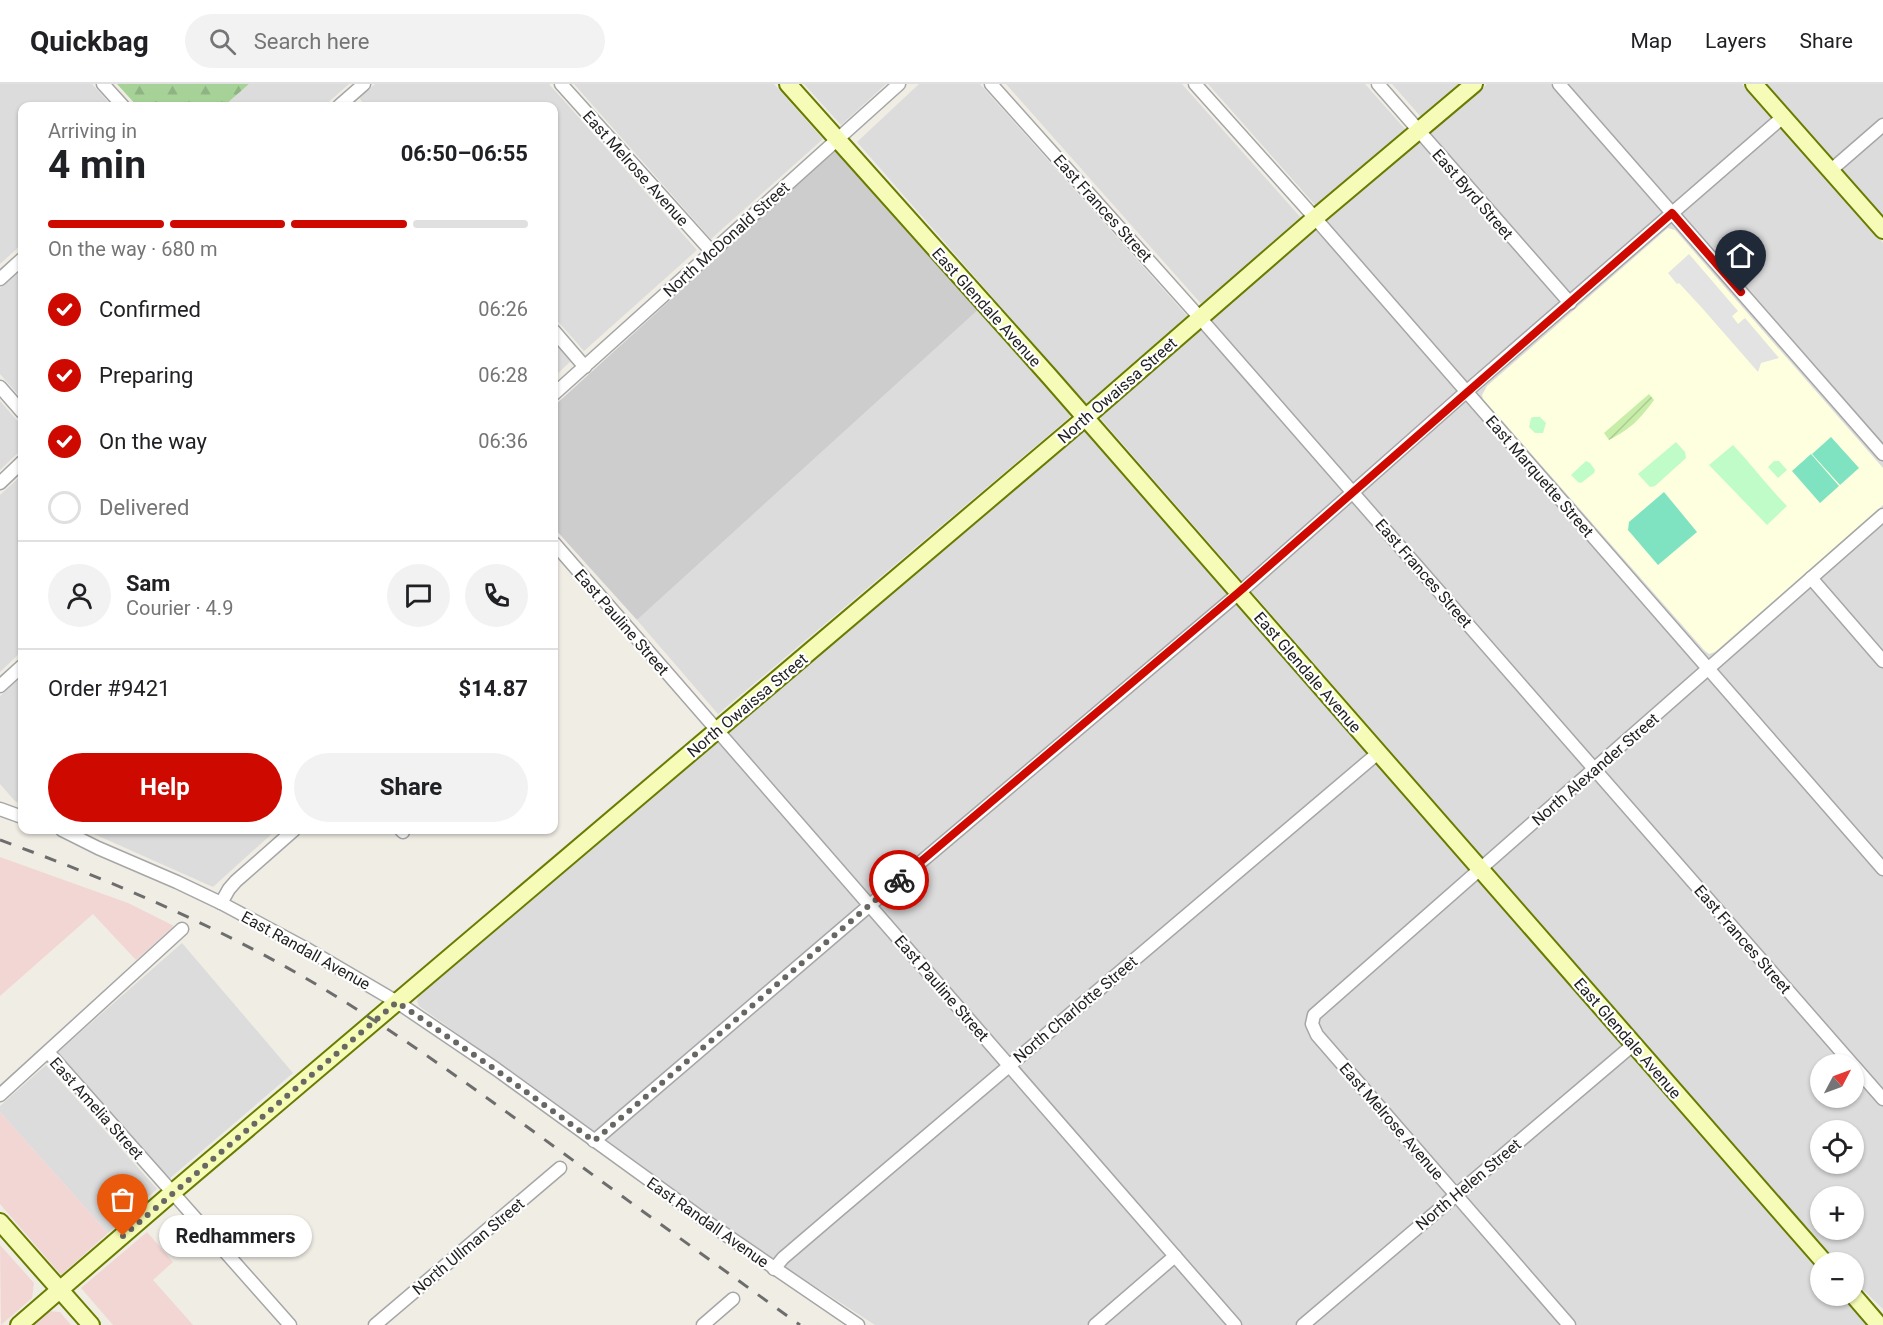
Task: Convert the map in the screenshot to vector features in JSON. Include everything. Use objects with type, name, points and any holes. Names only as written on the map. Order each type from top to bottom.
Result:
[{"type":"street","points":[[103,84],[119,102]]},
{"type":"street","points":[[349,102],[364,84]]},
{"type":"street","name":"East Melrose Avenue","points":[[561,84],[712,252]]},
{"type":"street","name":"East Glendale Avenue","points":[[788,84],[1239,592],[1815,1252]]},
{"type":"street","name":"North McDonald Street","points":[[558,391],[899,84]]},
{"type":"street","name":"East Frances Street","points":[[991,84],[1201,319],[1843,1054]]},
{"type":"street","name":"East Marquette Street","points":[[1195,84],[1315,218],[1883,869]]},
{"type":"street","name":"East Byrd Street","points":[[1378,84],[1570,303]]},
{"type":"street","name":"North Owaissa Street","points":[[19,1325],[1474,84]]},
{"type":"street","points":[[1559,84],[1883,454]]},
{"type":"street","points":[[1754,84],[1883,230]]},
{"type":"street","points":[[594,1141],[1239,592],[1784,116]]},
{"type":"street","points":[[1830,171],[1883,125]]},
{"type":"street","points":[[0,279],[18,263]]},
{"type":"street","points":[[558,337],[585,367]]},
{"type":"street","points":[[0,387],[18,407]]},
{"type":"street","points":[[0,483],[18,466]]},
{"type":"street","name":"North Alexander Street","points":[[1312,1024],[1314,1015],[1320,1009],[1883,515]]},
{"type":"street","name":"East Pauline Street","points":[[558,548],[1235,1325]]},
{"type":"street","points":[[1811,578],[1883,661]]},
{"type":"street","points":[[0,686],[18,670]]},
{"type":"street","name":"North Charlotte Street","points":[[774,1269],[783,1258],[1378,753]]},
{"type":"street","points":[[0,808],[18,815]]},
{"type":"street","name":"East Randall Avenue","points":[[73,834],[98,848],[221,903],[305,948],[397,1002],[774,1269],[858,1325]]},
{"type":"street","points":[[221,903],[236,881],[289,834]]},
{"type":"street","points":[[0,1095],[182,929]]},
{"type":"street","name":"East Melrose Avenue","points":[[1312,1024],[1317,1035],[1569,1325]]},
{"type":"street","name":"North Helen Street","points":[[1303,1325],[1634,1044]]},
{"type":"street","name":"East Amelia Street","points":[[48,1052],[290,1325]]},
{"type":"street","name":"East Frances Street","points":[[1864,1078],[1883,1099]]},
{"type":"street","name":"North Ullman Street","points":[[375,1325],[560,1168]]},
{"type":"street","points":[[0,1222],[91,1325]]},
{"type":"street","points":[[1095,1325],[1175,1256]]},
{"type":"street","points":[[703,1325],[733,1299]]},
{"type":"street","points":[[1863,1306],[1879,1325]]},
{"type":"shaded area","points":[[0,84],[92,84],[108,102],[18,102],[18,248],[0,264]]},
{"type":"shaded area","points":[[249,84],[349,84],[329,102],[229,102]]},
{"type":"shaded area","points":[[375,84],[549,84],[697,250],[584,351],[558,322],[558,102],[362,102],[359,98]]},
{"type":"shaded area","points":[[574,84],[774,84],[823,139],[711,239]]},
{"type":"shaded area","points":[[804,84],[886,84],[841,125]]},
{"type":"shaded area","points":[[919,84],[980,84],[1188,317],[1086,404],[857,142]]},
{"type":"shaded area","points":[[1006,84],[1182,84],[1303,220],[1203,306]]},
{"type":"shaded area","points":[[1208,84],[1365,84],[1406,130],[1316,206]]},
{"type":"shaded area","points":[[1392,84],[1464,84],[1422,118]]},
{"type":"shaded area","points":[[1487,84],[1742,84],[1883,243],[1883,1309],[1864,1291],[1864,1252],[1827,1252],[1817,1240],[1864,1240],[1864,1186],[1810,1186],[1810,1232],[1101,419],[1101,415]]},
{"type":"shaded area","points":[[1767,84],[1883,84],[1883,216],[1788,108]]},
{"type":"shaded area","points":[[835,150],[979,309],[637,620],[558,532],[558,402]]},
{"type":"shaded area","points":[[1668,228],[1675,230],[1883,468],[1883,505],[1715,652],[1709,654],[1483,399],[1482,395],[1487,386]]},
{"type":"shaded area","points":[[1689,254],[1738,311],[1732,316],[1738,324],[1745,318],[1779,358],[1761,363],[1758,372],[1703,309],[1679,283],[1677,284],[1668,273]]},
{"type":"shaded area","points":[[18,272],[18,394],[0,374],[0,288]]},
{"type":"shaded area","points":[[979,309],[1068,409],[1070,417],[718,714],[637,620]]},
{"type":"shaded area","points":[[558,346],[571,361],[558,373]]},
{"type":"shaded area","points":[[0,401],[18,421],[18,453],[0,470]]},
{"type":"shaded area","points":[[1081,432],[1085,432],[1810,1258],[1810,1306],[1852,1306],[1868,1325],[875,1325],[762,1252],[419,1006],[417,1001],[419,995]]},
{"type":"shaded area","points":[[18,479],[18,655],[0,672],[0,495]]},
{"type":"shaded area","points":[[18,680],[18,802],[0,784],[0,696]]},
{"type":"shaded area","points":[[94,834],[272,834],[213,887]]},
{"type":"shaded area","points":[[0,857],[128,903],[174,926],[136,960],[93,914],[0,996]]},
{"type":"shaded area","points":[[182,943],[293,1073],[169,1179],[58,1052]]},
{"type":"shaded area","points":[[46,1065],[157,1189],[108,1233],[0,1112],[0,1106]]},
{"type":"shaded area","points":[[0,1112],[108,1233],[61,1275],[0,1204]]},
{"type":"shaded area","points":[[147,1232],[173,1262],[153,1280],[193,1325],[113,1325],[81,1288]]},
{"type":"shaded area","points":[[0,1245],[34,1283],[32,1298],[1,1325]]},
{"type":"shaded area","points":[[47,1311],[60,1312],[71,1325],[30,1325]]},
{"type":"green space","points":[[117,84],[249,84],[229,102],[133,102]]},
{"type":"green space","points":[[1649,394],[1654,400],[1644,413],[1630,427],[1609,440],[1604,433]]},
{"type":"green space","points":[[1533,417],[1540,417],[1546,423],[1543,433],[1535,433],[1529,427]]},
{"type":"green space","points":[[1831,437],[1859,468],[1840,485],[1812,454]]},
{"type":"green space","points":[[1676,442],[1685,452],[1686,458],[1655,486],[1650,487],[1638,474]]},
{"type":"green space","points":[[1733,445],[1787,506],[1767,525],[1709,465]]},
{"type":"green space","points":[[1811,454],[1839,486],[1820,503],[1792,471]]},
{"type":"green space","points":[[1586,461],[1595,470],[1581,483],[1571,475]]},
{"type":"green space","points":[[1774,461],[1779,461],[1787,470],[1778,478],[1768,467]]},
{"type":"green space","points":[[1664,492],[1697,532],[1658,565],[1628,530],[1629,522]]},
{"type":"railway","points":[[0,840],[180,913],[309,980],[377,1022],[458,1077],[800,1325]]},
{"type":"way so far","points":[[123,1236],[397,1002],[594,1141],[899,880]]},
{"type":"place","name":"Redhammers","points":[[123,1236]]},
{"type":"route","points":[[899,880],[1239,592],[1672,213],[1741,292]]}]
